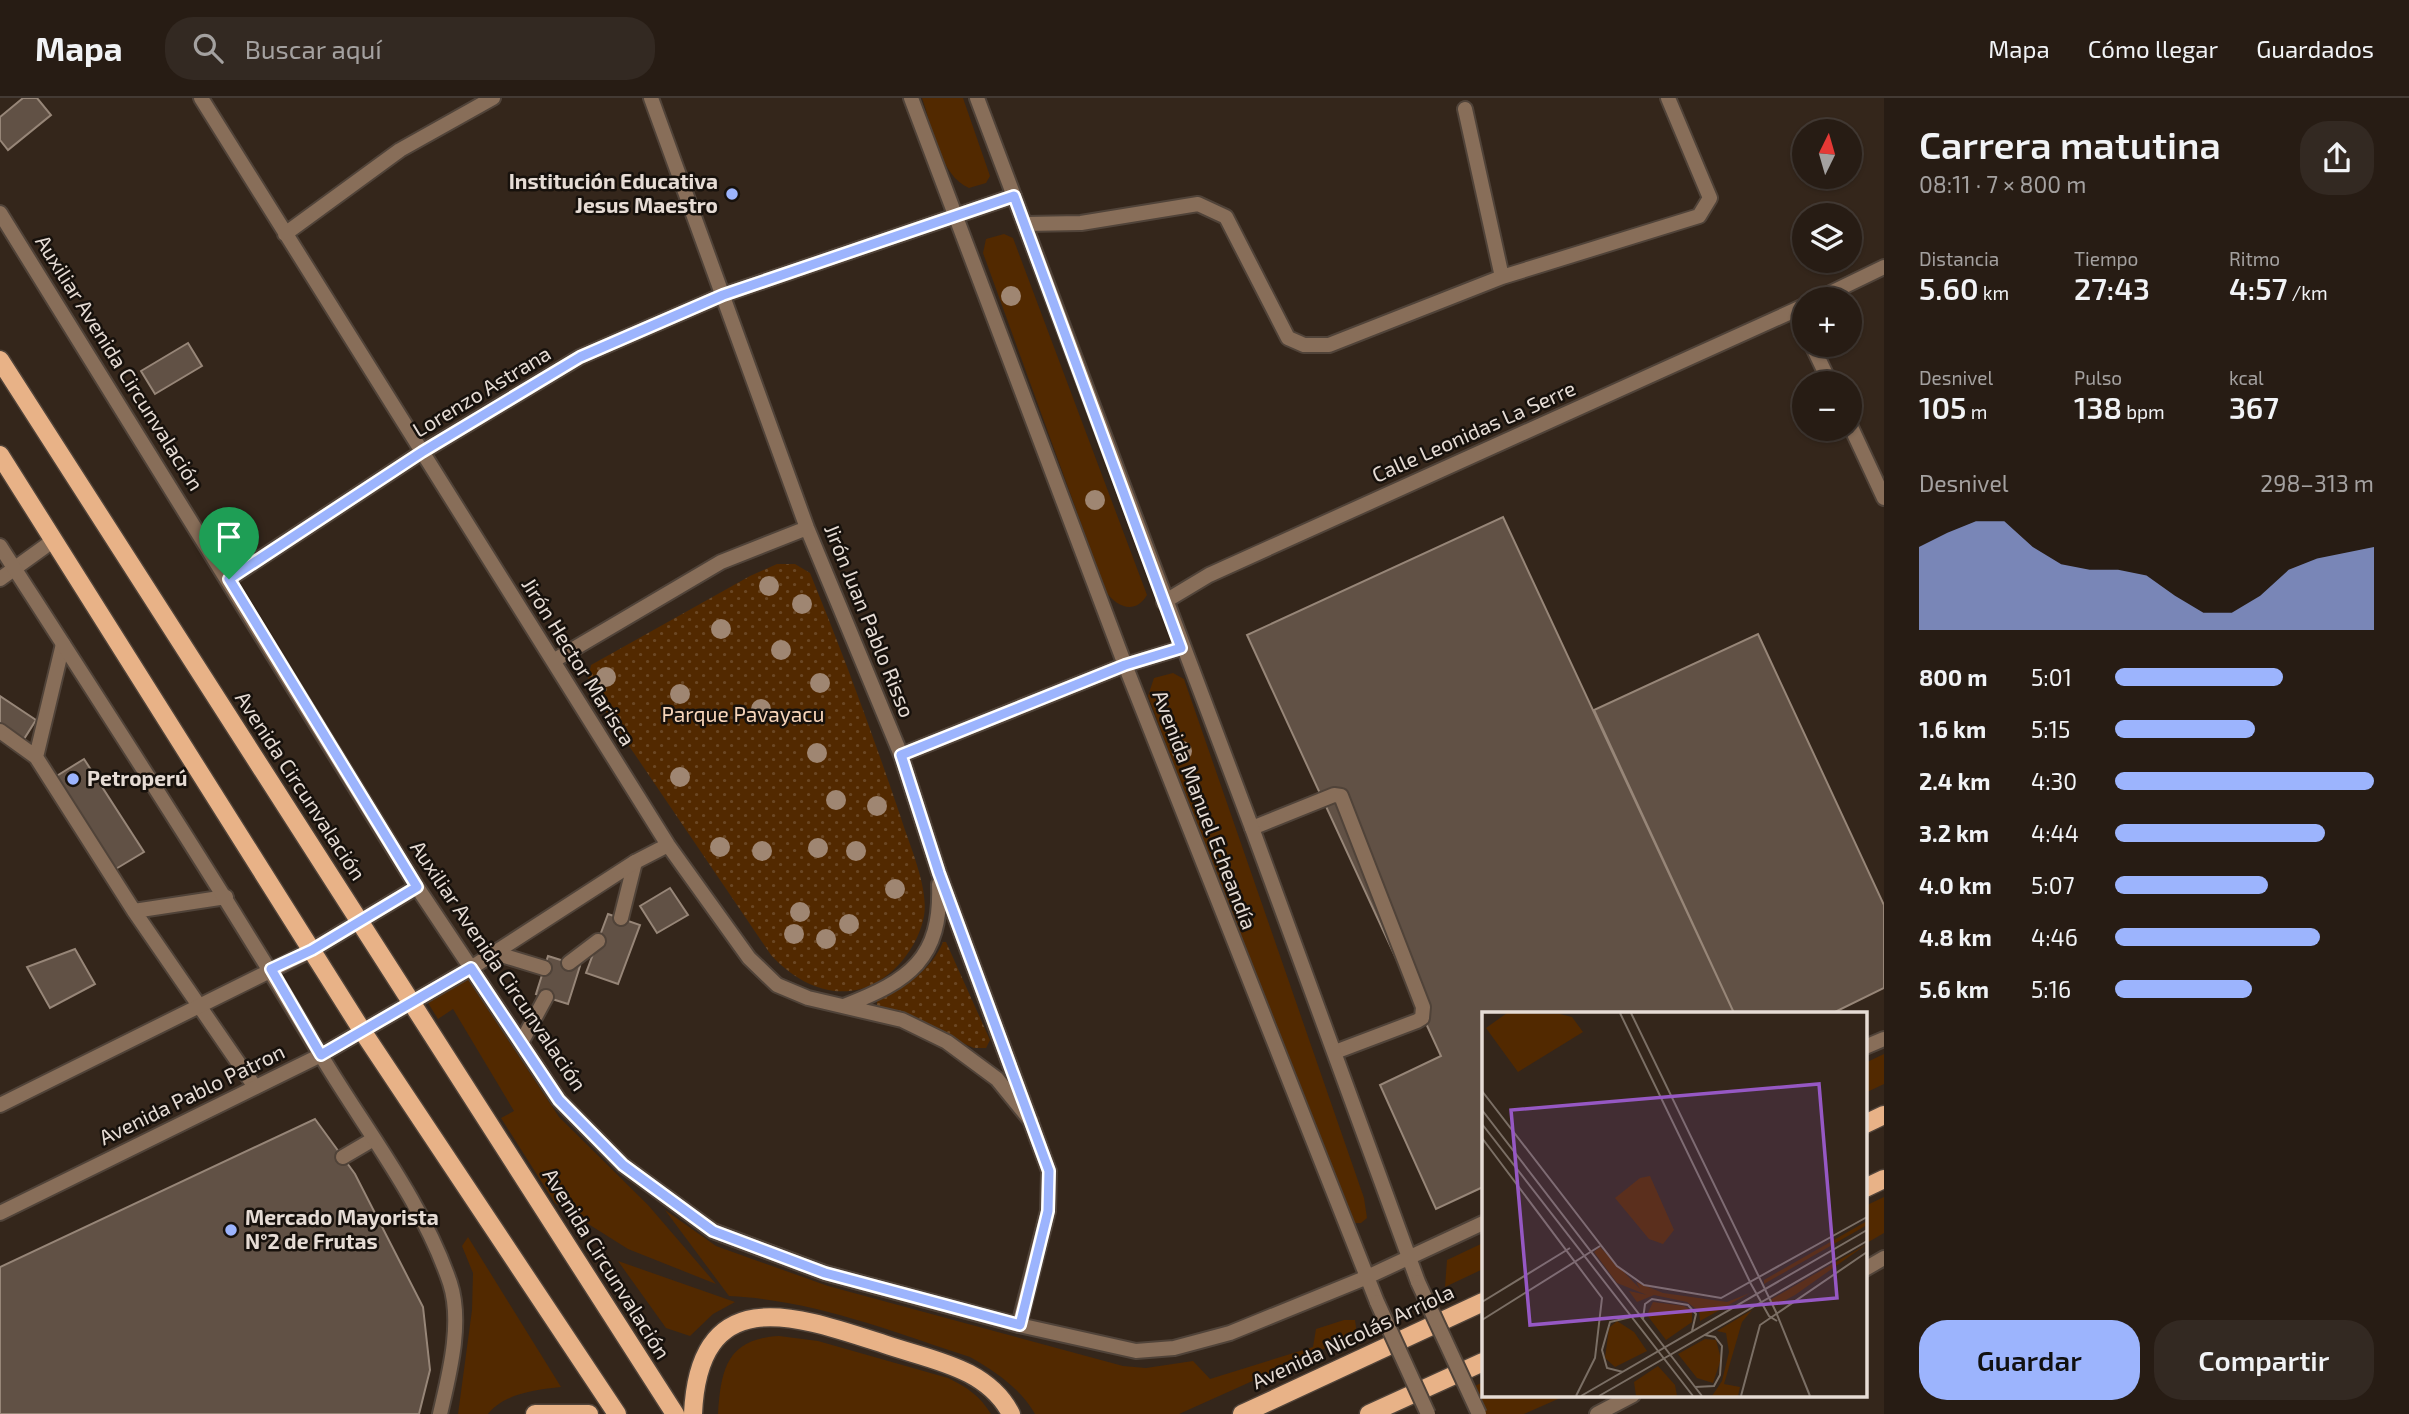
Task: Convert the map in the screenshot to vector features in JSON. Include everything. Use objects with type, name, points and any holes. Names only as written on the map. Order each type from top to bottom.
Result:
[{"type":"main road","name":"Avenida Circunvalación","points":[[0,360],[675,1414]]},
{"type":"main road","points":[[0,455],[363,1032],[617,1414]]},
{"type":"main road","points":[[1867,1123],[1884,1115]]},
{"type":"main road","points":[[1867,1187],[1884,1179]]},
{"type":"main road","name":"Avenida Nicolás Arriola","points":[[1242,1414],[1482,1302]]},
{"type":"main road","points":[[693,1414],[703,1363],[712,1346],[737,1322],[772,1316],[809,1320],[971,1373],[995,1390],[1011,1414]]},
{"type":"main road","points":[[1369,1414],[1482,1362]]},
{"type":"main road","points":[[535,1414],[589,1414]]},
{"type":"street","name":"Jirón Hector Marisca","points":[[201,98],[668,845],[749,958],[776,985],[808,998],[902,1020],[947,1042],[997,1079],[1031,1121]]},
{"type":"street","points":[[285,234],[400,150],[493,98]]},
{"type":"street","name":"Jirón Juan Pablo Risso","points":[[651,98],[807,528],[901,755],[939,873],[1049,1171],[1048,1211],[1020,1325]]},
{"type":"street","name":"Avenida Manuel Echeandía","points":[[911,98],[1125,665],[1365,1278],[1427,1414]]},
{"type":"street","name":"Avenida Manuel Echeandía","points":[[977,98],[1026,224],[1181,648],[1252,828],[1408,1258],[1479,1414]]},
{"type":"street","points":[[1026,224],[1081,223],[1198,204],[1226,217],[1288,338],[1304,345],[1329,345],[1502,277],[1699,216],[1710,198],[1668,98]]},
{"type":"street","points":[[1465,109],[1502,277]]},
{"type":"street","name":"Lorenzo Astrana","points":[[229,579],[422,452],[580,357],[723,295],[1014,196]]},
{"type":"street","name":"Auxiliar Avenida Circunvalación","points":[[0,212],[417,887],[559,1100],[623,1165],[713,1231],[825,1273],[1020,1325],[1136,1351],[1174,1348],[1230,1333],[1365,1278],[1482,1223]]},
{"type":"street","points":[[1843,287],[1884,267]]},
{"type":"street","name":"Calle Leonidas La Serre","points":[[1164,602],[1209,575],[1792,312]]},
{"type":"street","points":[[1857,441],[1884,498]]},
{"type":"street","points":[[553,661],[721,562],[807,528]]},
{"type":"street","points":[[0,579],[54,540]]},
{"type":"street","points":[[0,546],[226,897],[372,1140],[414,1204],[451,1285],[455,1323],[440,1414]]},
{"type":"street","points":[[36,757],[63,644]]},
{"type":"street","points":[[901,755],[1125,665],[1181,648]]},
{"type":"street","points":[[0,731],[36,757],[134,911],[256,1087]]},
{"type":"street","points":[[1252,828],[1334,795],[1341,796],[1423,1007],[1422,1018],[1418,1021],[1335,1052]]},
{"type":"street","points":[[471,968],[635,862],[668,845]]},
{"type":"street","points":[[621,918],[635,862]]},
{"type":"street","points":[[844,1006],[888,989],[914,970],[932,943],[940,915],[939,873]]},
{"type":"street","points":[[0,1105],[312,950],[359,919],[417,887]]},
{"type":"street","points":[[134,911],[226,897]]},
{"type":"street","points":[[569,963],[598,941]]},
{"type":"street","points":[[495,953],[544,968]]},
{"type":"street","name":"Avenida Pablo Patron","points":[[0,1213],[321,1055],[471,968]]},
{"type":"street","points":[[521,1043],[546,997]]},
{"type":"street","points":[[1867,1047],[1884,1039]]},
{"type":"street","points":[[343,1157],[372,1140]]},
{"type":"street","points":[[1867,1268],[1884,1258]]},
{"type":"street","points":[[1597,1414],[1631,1396]]},
{"type":"green space","points":[[922,98],[963,98],[990,176],[986,183],[969,188],[951,173],[938,149]]},
{"type":"green space","points":[[1004,234],[1013,238],[1147,595],[1132,607],[1115,602],[1106,592],[983,253],[986,239]]},
{"type":"green space","name":"Parque Pavayacu","points":[[777,564],[795,564],[810,573],[880,756],[924,893],[924,916],[910,951],[883,978],[861,989],[835,991],[811,985],[790,972],[771,955],[587,684],[591,665],[750,576]]},
{"type":"green space","points":[[1173,673],[1184,679],[1364,1198],[1367,1218],[1361,1223],[1348,1223],[1338,1208],[1148,696],[1154,678]]},
{"type":"green space","points":[[943,942],[946,942],[990,1040],[986,1048],[974,1048],[877,1006],[877,1000],[916,977],[932,961]]},
{"type":"green space","points":[[467,978],[559,1117],[648,1205],[716,1284],[628,1249],[555,1203],[501,1118],[514,1111],[453,1009],[438,1019],[428,1003]]},
{"type":"green space","points":[[1884,1054],[1884,1084],[1867,1092],[1867,1062]]},
{"type":"green space","points":[[1884,1197],[1884,1233],[1867,1243],[1867,1205]]},
{"type":"green space","points":[[665,1210],[716,1246],[828,1286],[1123,1366],[1146,1368],[1193,1361],[1210,1379],[1313,1347],[1316,1329],[1344,1320],[1355,1320],[1357,1334],[1179,1414],[1035,1414],[1007,1381],[970,1357],[822,1310],[729,1296]]},
{"type":"green space","points":[[468,1237],[561,1387],[512,1397],[488,1414],[458,1414],[472,1310],[473,1273],[462,1246]]},
{"type":"green space","points":[[1482,1243],[1482,1269],[1445,1287],[1447,1260]]},
{"type":"green space","points":[[618,1261],[735,1302],[713,1314],[690,1336],[666,1328]]},
{"type":"green space","points":[[779,1336],[818,1341],[948,1378],[973,1393],[991,1414],[718,1414],[721,1383],[730,1359],[748,1343]]},
{"type":"green space","points":[[1482,1382],[1482,1396],[1565,1396],[1524,1414],[1486,1414],[1475,1386]]},
{"type":"building","points":[[23,98],[37,98],[51,115],[8,150],[0,140],[0,117]]},
{"type":"building","points":[[188,343],[202,366],[155,394],[141,371]]},
{"type":"building","points":[[1503,517],[1734,1012],[1482,1012],[1482,1187],[1436,1209],[1380,1085],[1441,1056],[1247,635]]},
{"type":"building","points":[[1758,634],[1884,905],[1884,988],[1835,1012],[1734,1012],[1594,710]]},
{"type":"building","points":[[0,696],[36,720],[24,739],[0,723]]},
{"type":"building","points":[[84,759],[144,852],[114,870],[55,777]]},
{"type":"building","points":[[670,888],[688,915],[657,933],[640,906]]},
{"type":"building","points":[[608,914],[640,925],[618,984],[586,973]]},
{"type":"building","points":[[75,949],[95,984],[50,1008],[27,967]]},
{"type":"building","points":[[548,956],[580,966],[568,1004],[536,994]]},
{"type":"building","name":"Mercado Mayorista N°2 de Frutas","points":[[315,1119],[355,1174],[423,1307],[430,1370],[419,1414],[0,1414],[0,1267]]},
{"type":"place","name":"Institución Educativa Jesus Maestro","points":[[732,194]]},
{"type":"place","name":"Petroperú","points":[[73,779]]},
{"type":"place","name":"Mercado Mayorista N°2 de Frutas","points":[[231,1230]]},
{"type":"route","points":[[1014,196],[1181,648],[1080,682],[901,755],[939,873],[1049,1171],[1048,1211],[1020,1325],[825,1273],[713,1231],[623,1165],[559,1100],[471,968],[321,1055],[271,969],[312,950],[359,919],[417,887],[229,579],[422,452],[580,357],[723,295],[1014,196]]}]
